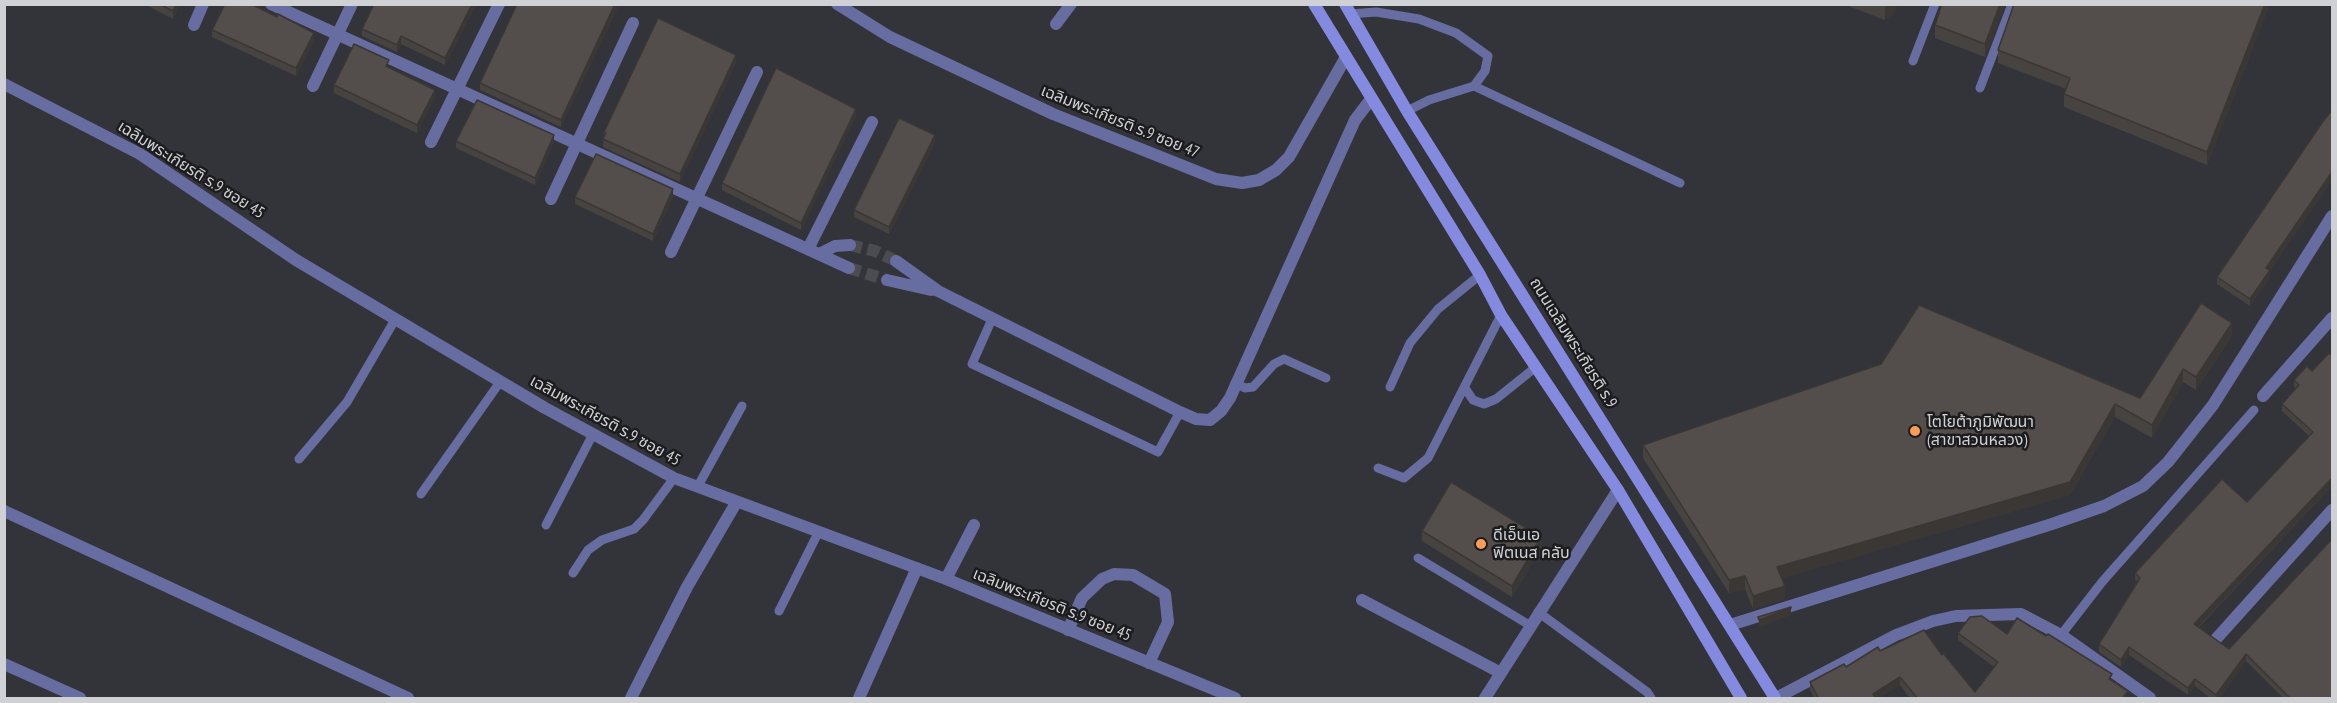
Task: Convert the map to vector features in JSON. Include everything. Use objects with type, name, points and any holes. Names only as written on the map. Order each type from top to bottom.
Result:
[{"type":"main road","points":[[1314,4],[1480,275],[1502,315],[1618,490],[1741,699]]},
{"type":"main road","name":"ถนนเฉลิมพระเกียรติ ร.9","points":[[1347,9],[1407,111],[1776,699]]},
{"type":"street","points":[[194,25],[203,4]]},
{"type":"street","points":[[271,4],[849,268]]},
{"type":"street","points":[[313,86],[352,4]]},
{"type":"street","points":[[431,142],[499,4]]},
{"type":"street","name":"เฉลิมพระเกียรติ ร.9 ซอย 47","points":[[837,4],[890,38],[1053,114],[1216,179],[1242,183],[1259,180],[1276,170],[1289,157],[1346,57]]},
{"type":"street","points":[[1056,24],[1071,4]]},
{"type":"street","points":[[551,199],[633,23]]},
{"type":"street","points":[[670,252],[757,72]]},
{"type":"street","name":"เฉลิมพระเกียรติ ร.9 ซอย 45","points":[[4,84],[140,154],[296,260],[500,382],[674,478],[736,503],[819,531],[946,579],[1235,699]]},
{"type":"street","points":[[896,261],[938,291],[1180,412],[1196,419],[1210,420],[1221,411],[1230,398],[1355,120],[1371,99]]},
{"type":"street","points":[[814,251],[872,122]]},
{"type":"street","points":[[1730,625],[2052,524],[2104,506],[2143,486],[2168,462],[2213,405],[2332,216]]},
{"type":"street","points":[[814,251],[850,244]]},
{"type":"street","points":[[887,280],[938,291]]},
{"type":"street","points":[[2263,396],[2332,318]]},
{"type":"street","points":[[1485,699],[1538,612],[1618,490]]},
{"type":"street","points":[[631,699],[687,588],[736,503]]},
{"type":"street","points":[[2216,639],[2332,510]]},
{"type":"street","points":[[4,511],[408,699]]},
{"type":"street","points":[[946,579],[974,525]]},
{"type":"street","points":[[860,699],[917,568]]},
{"type":"street","points":[[1068,630],[1082,598],[1102,579],[1114,574],[1133,575],[1165,594],[1168,622],[1149,663]]},
{"type":"street","points":[[1362,600],[1500,673]]},
{"type":"street","points":[[1776,699],[1896,635],[1933,621],[1956,616],[2021,614],[2061,635],[2150,699]]},
{"type":"street","points":[[4,664],[80,699]]},
{"type":"lane","points":[[1913,62],[1935,4]]},
{"type":"lane","points":[[1980,88],[2012,4]]},
{"type":"lane","points":[[1347,9],[1419,19],[1456,33],[1488,56],[1485,71],[1473,86],[1428,100],[1407,111]]},
{"type":"lane","points":[[1473,86],[1680,183]]},
{"type":"lane","points":[[1390,387],[1410,343],[1438,309],[1480,275]]},
{"type":"lane","points":[[1378,468],[1404,478],[1428,458],[1502,315]]},
{"type":"lane","points":[[299,459],[347,402],[396,318]]},
{"type":"lane","points":[[993,318],[972,364],[1158,452],[1180,412]]},
{"type":"lane","points":[[1235,383],[1245,388],[1253,387],[1274,364],[1284,358],[1326,378]]},
{"type":"lane","points":[[1465,388],[1473,400],[1484,404],[1496,399],[1536,367]]},
{"type":"lane","points":[[421,494],[500,382]]},
{"type":"lane","points":[[698,486],[742,406]]},
{"type":"lane","points":[[2061,635],[2102,582],[2254,410]]},
{"type":"lane","points":[[546,525],[593,434]]},
{"type":"lane","points":[[573,573],[588,550],[602,540],[633,529],[643,520],[674,478]]},
{"type":"lane","points":[[779,611],[819,531]]},
{"type":"lane","points":[[1418,558],[1531,626]]},
{"type":"lane","points":[[1538,612],[1647,692],[1650,699]]},
{"type":"building","points":[[159,4],[176,4],[173,11]]},
{"type":"building","points":[[225,4],[251,4],[277,17],[278,14],[314,33],[296,68],[212,30]]},
{"type":"building","points":[[374,4],[472,4],[445,58],[401,36],[397,45],[362,29]]},
{"type":"building","points":[[517,4],[615,4],[561,120],[480,83]]},
{"type":"building","points":[[1942,4],[2000,4],[1985,44],[1935,25]]},
{"type":"building","points":[[2014,4],[2265,4],[2207,152],[2064,94],[2070,78],[1998,50]]},
{"type":"building","points":[[658,18],[736,55],[680,174],[603,139],[606,133],[604,132]]},
{"type":"building","points":[[354,44],[389,60],[386,66],[435,90],[417,125],[334,85]]},
{"type":"building","points":[[776,68],[856,109],[801,223],[722,183]]},
{"type":"building","points":[[477,100],[554,135],[535,178],[456,141]]},
{"type":"building","points":[[2332,110],[2332,172],[2266,268],[2270,270],[2250,299],[2217,277]]},
{"type":"building","points":[[899,118],[935,135],[889,227],[854,210]]},
{"type":"building","points":[[596,154],[673,189],[653,234],[575,197]]},
{"type":"building","name":"โตโยต้าภูมิพัฒนา (สาขาสวนหลวง)","points":[[2201,303],[2232,323],[2196,377],[2183,369],[2152,425],[2115,404],[2070,482],[1777,567],[1785,586],[1753,596],[1745,576],[1729,580],[1643,445],[1881,364],[1919,305],[2140,398]]},
{"type":"building","points":[[2329,353],[2332,356],[2332,478],[2194,624],[2229,649],[2332,539],[2331,699],[2291,699],[2246,654],[2216,695],[2195,679],[2188,688],[2129,647],[2121,660],[2099,644],[2140,578],[2135,573],[2222,479],[2247,502],[2313,432],[2282,404],[2299,385],[2294,380],[2307,366],[2312,371]]},
{"type":"building","name":"ดีเอ็นเอ ฟิตเนส คลับ","points":[[1451,482],[1541,537],[1512,586],[1422,531]]},
{"type":"building","points":[[1791,608],[1759,620],[1758,617]]},
{"type":"building","points":[[1982,616],[2007,634],[2017,618],[2046,636],[2048,634],[2112,674],[2109,679],[2128,691],[2124,696],[2129,699],[1918,699],[1900,677],[1873,694],[1876,699],[1819,699],[1810,682],[1844,664],[1846,667],[1878,647],[1880,651],[1924,630],[1942,655],[1943,653],[1975,692],[1998,662],[1958,633],[1970,617]]},
{"type":"tunnel","points":[[850,245],[875,251],[896,261]]},
{"type":"tunnel","points":[[849,268],[887,280]]},
{"type":"place","name":"โตโยต้าภูมิพัฒนา (สาขาสวนหลวง)","points":[[1915,431]]},
{"type":"place","name":"ดีเอ็นเอ ฟิตเนส คลับ","points":[[1481,544]]}]
